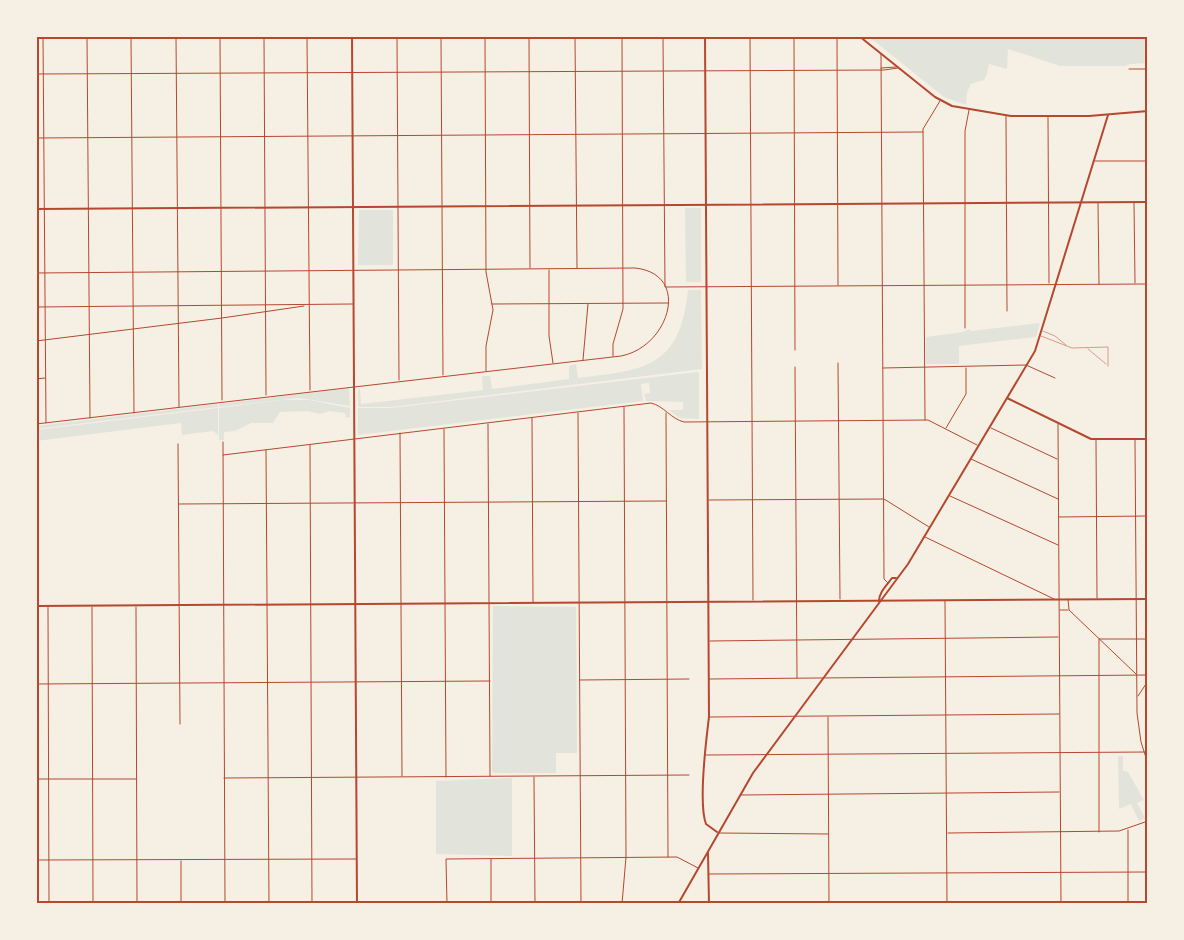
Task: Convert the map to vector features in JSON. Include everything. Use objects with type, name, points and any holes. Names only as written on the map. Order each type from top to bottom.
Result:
[{"type":"street","points":[[43,36],[46,423]]},
{"type":"street","points":[[87,36],[90,418]]},
{"type":"street","points":[[131,36],[134,412]]},
{"type":"street","points":[[176,36],[179,407]]},
{"type":"street","points":[[220,36],[222,402]]},
{"type":"street","points":[[264,36],[266,397]]},
{"type":"street","points":[[307,36],[310,391]]},
{"type":"street","points":[[352,36],[357,904]]},
{"type":"street","points":[[397,36],[399,381]]},
{"type":"street","points":[[441,36],[443,377]]},
{"type":"street","points":[[485,36],[486,269],[492,304],[492,320],[485,353],[486,372]]},
{"type":"street","points":[[529,36],[530,269]]},
{"type":"street","points":[[576,36],[577,269]]},
{"type":"street","points":[[613,357],[613,344],[621,323],[623,303],[622,36]]},
{"type":"street","points":[[36,424],[354,385],[583,361],[635,352],[651,342],[663,326],[669,303],[665,287],[664,36]]},
{"type":"street","points":[[705,36],[709,641],[709,717],[704,755],[705,821],[710,828],[718,833],[828,834]]},
{"type":"street","points":[[750,36],[753,602]]},
{"type":"street","points":[[794,36],[795,350]]},
{"type":"street","points":[[837,36],[838,286]]},
{"type":"street","points":[[859,36],[940,101],[969,110],[1006,116],[1108,114],[1148,111]]},
{"type":"street","points":[[881,53],[884,579],[888,584]]},
{"type":"street","points":[[36,74],[837,69],[880,68],[883,66],[899,68]]},
{"type":"street","points":[[1129,69],[1148,69]]},
{"type":"street","points":[[924,420],[923,132],[940,101]]},
{"type":"street","points":[[965,328],[965,131],[969,110]]},
{"type":"street","points":[[678,904],[718,833],[766,755],[909,562],[1026,365],[1040,335],[1108,114]]},
{"type":"street","points":[[1006,116],[1007,311]]},
{"type":"street","points":[[1048,116],[1049,284]]},
{"type":"street","points":[[36,138],[923,132]]},
{"type":"street","points":[[1095,161],[1148,161]]},
{"type":"street","points":[[1098,202],[1099,284]]},
{"type":"street","points":[[1134,202],[1135,284]]},
{"type":"street","points":[[36,210],[1148,202]]},
{"type":"street","points":[[36,273],[623,268],[647,271],[657,277],[665,287]]},
{"type":"street","points":[[549,269],[553,364]]},
{"type":"street","points":[[665,287],[1148,284]]},
{"type":"street","points":[[583,361],[588,303]]},
{"type":"street","points":[[492,304],[669,303]]},
{"type":"street","points":[[36,340],[178,324],[310,304]]},
{"type":"street","points":[[36,307],[354,304]]},
{"type":"street","points":[[838,363],[840,601]]},
{"type":"street","points":[[882,368],[1026,365],[1056,378]]},
{"type":"street","points":[[795,367],[797,678]]},
{"type":"street","points":[[945,429],[966,394],[966,367]]},
{"type":"street","points":[[36,379],[46,378]]},
{"type":"street","points":[[1007,398],[1091,439],[1148,439]]},
{"type":"street","points":[[223,455],[624,406],[654,404],[682,422],[924,420],[979,446]]},
{"type":"street","points":[[622,904],[626,857],[624,406]]},
{"type":"street","points":[[578,412],[581,904]]},
{"type":"street","points":[[666,412],[668,857]]},
{"type":"street","points":[[532,418],[533,604]]},
{"type":"street","points":[[488,423],[490,776]]},
{"type":"street","points":[[1058,423],[1061,904]]},
{"type":"street","points":[[990,427],[1058,460]]},
{"type":"street","points":[[444,428],[446,777]]},
{"type":"street","points":[[400,433],[402,777]]},
{"type":"street","points":[[1096,439],[1097,599]]},
{"type":"street","points":[[1135,439],[1136,674],[1139,728],[1148,764]]},
{"type":"street","points":[[223,442],[225,904]]},
{"type":"street","points":[[178,444],[180,724]]},
{"type":"street","points":[[310,444],[312,904]]},
{"type":"street","points":[[266,450],[269,904]]},
{"type":"street","points":[[971,459],[1058,499]]},
{"type":"street","points":[[949,496],[1058,546]]},
{"type":"street","points":[[708,500],[883,499],[930,527]]},
{"type":"street","points":[[179,504],[666,501]]},
{"type":"street","points":[[1058,517],[1148,516]]},
{"type":"street","points":[[924,537],[1055,599]]},
{"type":"street","points":[[879,601],[879,596],[892,578],[896,578]]},
{"type":"street","points":[[1068,599],[1069,610],[1136,674]]},
{"type":"street","points":[[36,606],[1148,599]]},
{"type":"street","points":[[945,600],[947,904]]},
{"type":"street","points":[[136,606],[137,904]]},
{"type":"street","points":[[46,607],[49,904]]},
{"type":"street","points":[[92,607],[93,904]]},
{"type":"street","points":[[1059,610],[1069,610]]},
{"type":"street","points":[[709,641],[1059,638]]},
{"type":"street","points":[[1099,639],[1148,639]]},
{"type":"street","points":[[1099,639],[1099,832]]},
{"type":"street","points":[[709,679],[1148,675]]},
{"type":"street","points":[[580,680],[688,679]]},
{"type":"street","points":[[36,684],[490,680]]},
{"type":"street","points":[[1137,696],[1148,681]]},
{"type":"street","points":[[709,717],[1060,714]]},
{"type":"street","points":[[828,716],[829,904]]},
{"type":"street","points":[[704,755],[1148,752]]},
{"type":"street","points":[[224,778],[689,775]]},
{"type":"street","points":[[534,776],[535,904]]},
{"type":"street","points":[[36,779],[136,779]]},
{"type":"street","points":[[741,795],[1060,792]]},
{"type":"street","points":[[947,833],[1099,832],[1128,829],[1148,822]]},
{"type":"street","points":[[1128,829],[1128,904]]},
{"type":"street","points":[[708,851],[709,904]]},
{"type":"street","points":[[447,904],[446,858],[668,857],[680,858],[699,868]]},
{"type":"street","points":[[491,858],[491,904]]},
{"type":"street","points":[[36,860],[357,859]]},
{"type":"street","points":[[181,860],[181,904]]},
{"type":"street","points":[[708,874],[1148,872]]},
{"type":"lane","points":[[1041,331],[1055,336],[1067,346]]},
{"type":"lane","points":[[1040,335],[1067,346],[1087,348],[1108,347],[1108,366],[1087,348]]},
{"type":"shaded area","points":[[868,36],[1148,36],[1148,63],[1125,66],[1060,66],[1008,49],[1007,69],[989,64],[984,80],[971,84],[967,92],[966,105],[944,97]]},
{"type":"shaded area","points":[[685,208],[701,208],[701,282],[686,282]]},
{"type":"shaded area","points":[[359,210],[393,210],[393,265],[358,265]]},
{"type":"shaded area","points":[[688,290],[701,290],[702,369],[392,407],[358,407],[358,389],[360,389],[361,404],[483,390],[482,376],[490,376],[492,389],[569,379],[569,366],[576,364],[578,378],[622,372],[640,367],[655,360],[667,350],[677,336],[684,316]]},
{"type":"shaded area","points":[[1040,323],[1036,337],[959,346],[959,364],[926,364],[926,337],[963,332],[969,329],[971,331]]},
{"type":"shaded area","points":[[699,373],[699,419],[680,418],[668,410],[683,410],[683,402],[646,401],[644,394],[650,393],[649,383],[641,384],[643,401],[358,435],[358,408],[391,408]]},
{"type":"shaded area","points":[[349,388],[350,406],[299,398],[219,407],[219,404]]},
{"type":"shaded area","points":[[281,400],[309,400],[350,408],[350,417],[346,418],[345,413],[329,411],[320,414],[308,411],[280,412],[273,423],[251,423],[235,431],[224,432],[224,440],[219,440],[219,408]]},
{"type":"shaded area","points":[[218,404],[218,407],[36,429],[36,426]]},
{"type":"shaded area","points":[[218,408],[218,435],[213,431],[182,435],[181,423],[36,441],[36,430]]},
{"type":"shaded area","points":[[493,606],[576,607],[577,753],[556,753],[556,773],[494,773],[492,771]]},
{"type":"shaded area","points":[[1118,756],[1123,756],[1123,771],[1128,772],[1144,800],[1137,803],[1145,818],[1139,821],[1131,804],[1119,809]]},
{"type":"shaded area","points":[[512,778],[512,856],[436,854],[436,781]]}]
